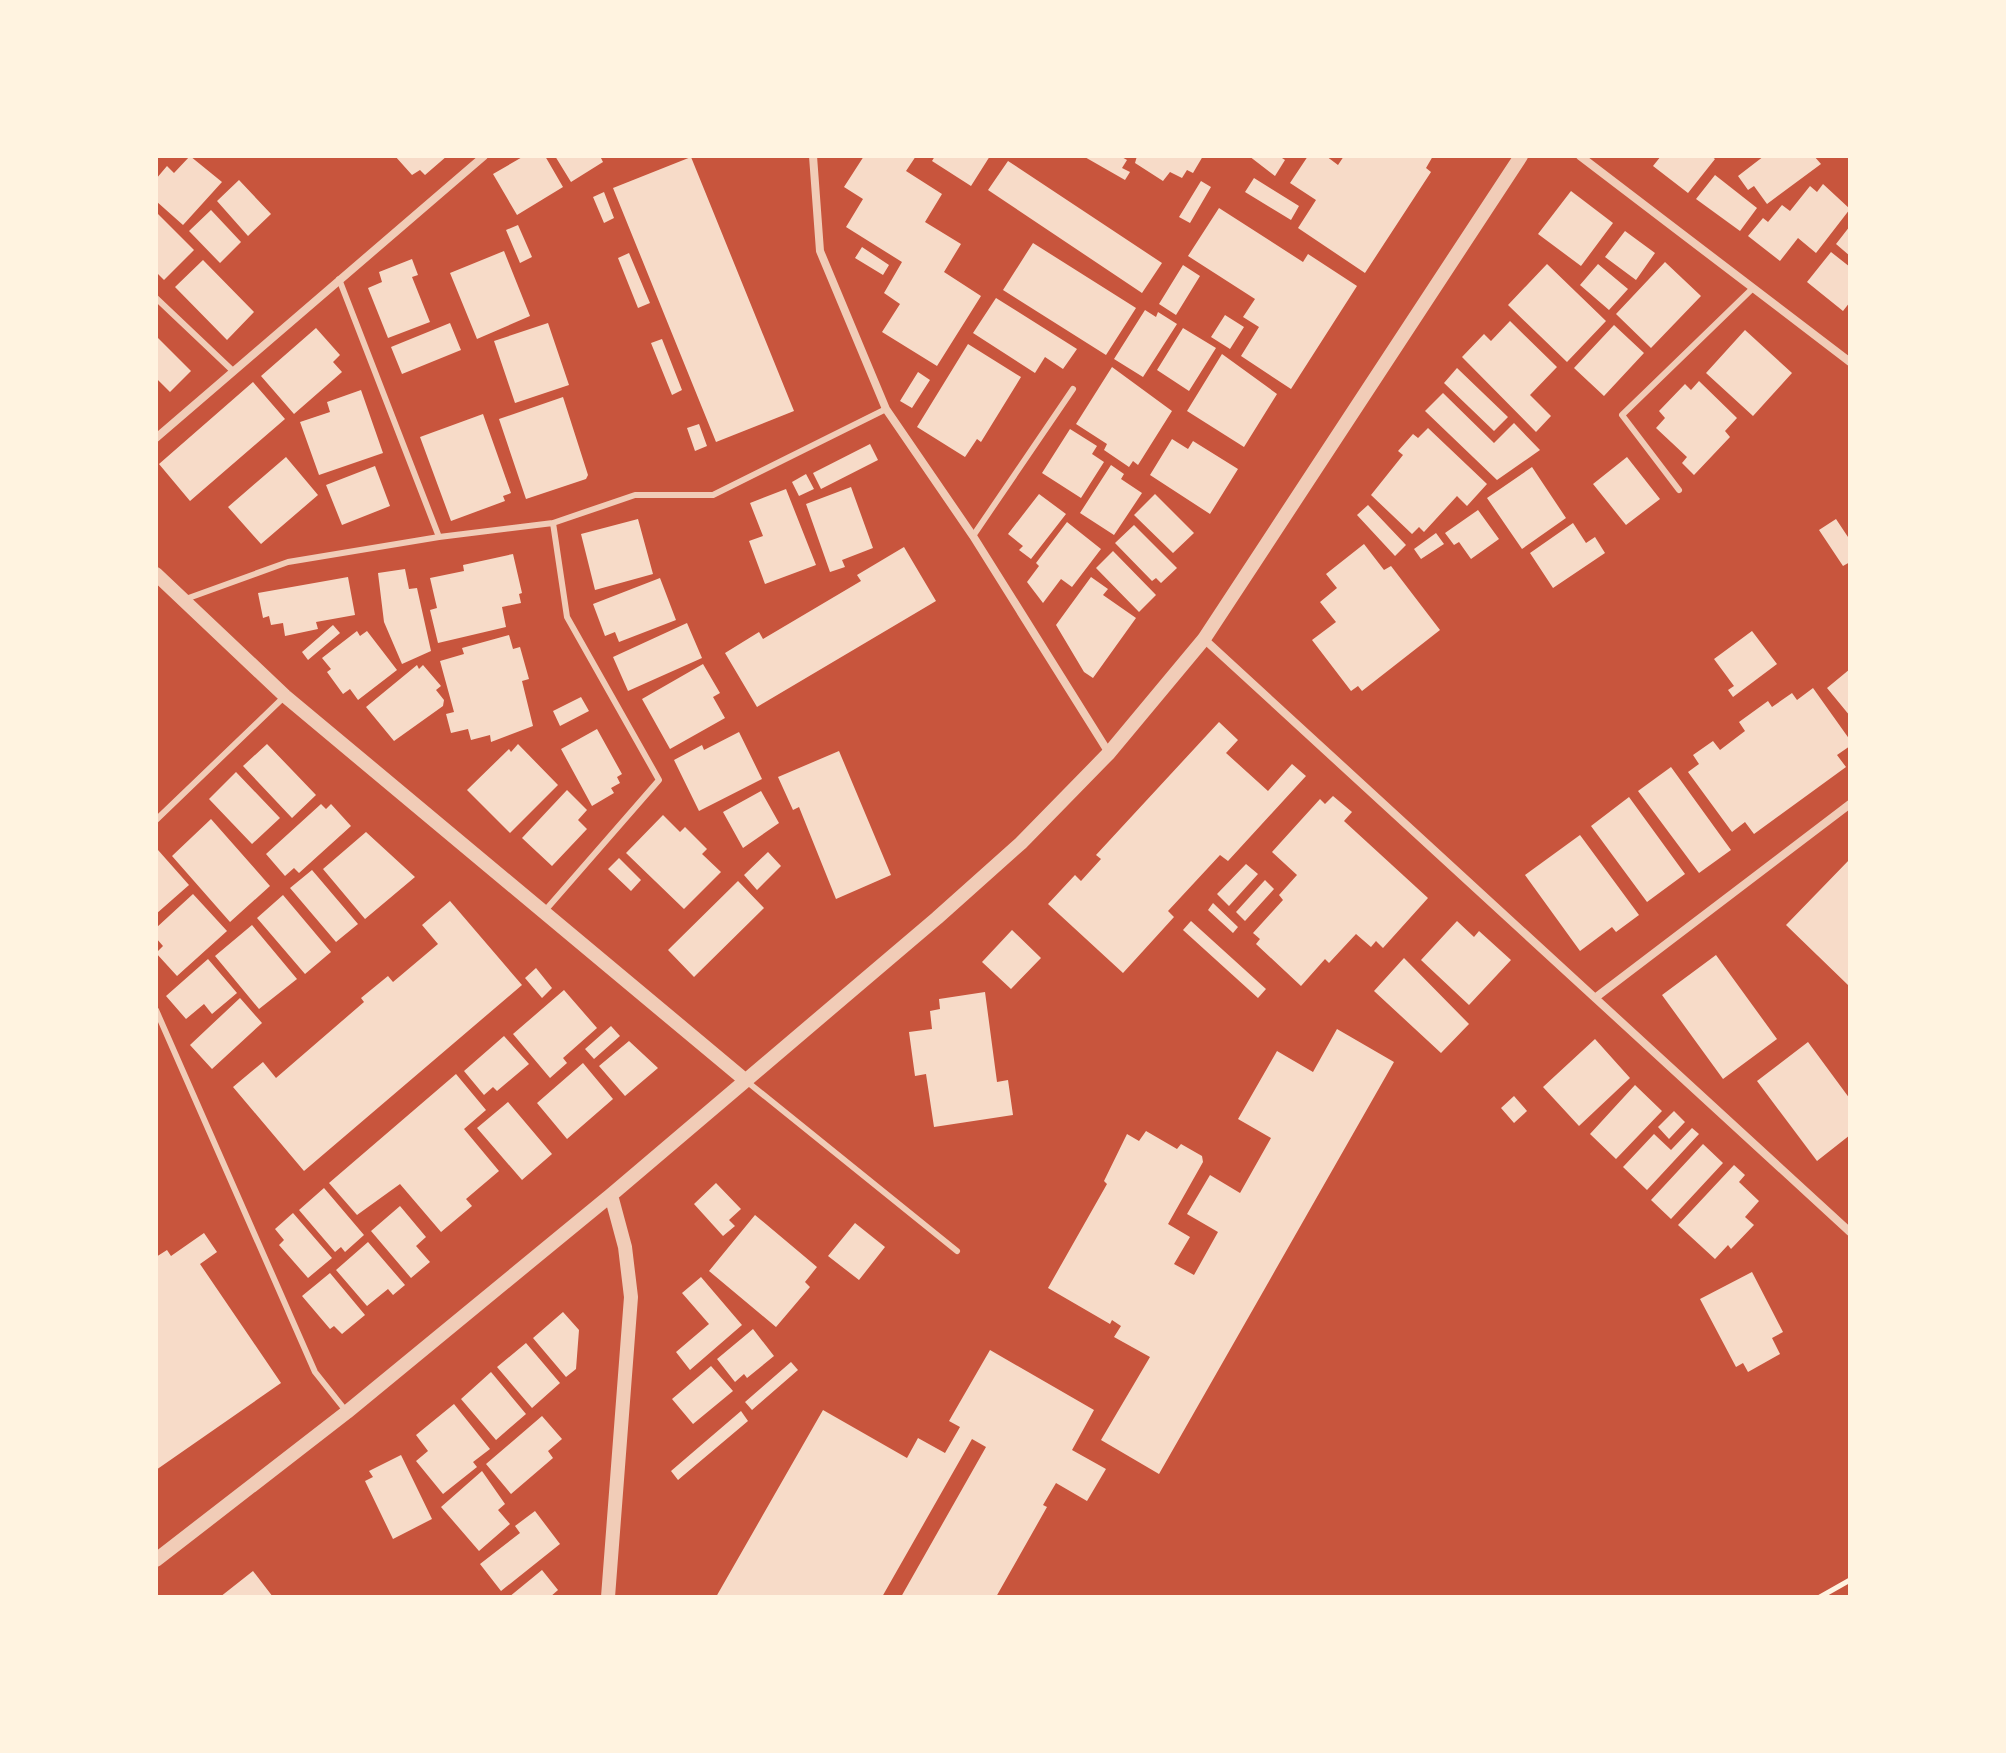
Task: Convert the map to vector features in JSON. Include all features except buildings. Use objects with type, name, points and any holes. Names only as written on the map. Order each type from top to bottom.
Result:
[{"type":"street","points":[[156,438],[484,156]]},
{"type":"street","points":[[813,156],[820,251],[886,409],[973,536],[1109,753]]},
{"type":"street","points":[[156,1560],[347,1412],[611,1195],[958,900],[1021,843],[1109,753],[1204,639],[1521,156]]},
{"type":"street","points":[[1580,156],[1850,362]]},
{"type":"street","points":[[156,574],[285,696],[745,1080]]},
{"type":"street","points":[[1204,639],[1850,1232]]},
{"type":"street","points":[[1595,998],[1850,804]]},
{"type":"street","points":[[608,1597],[631,1297],[625,1247],[611,1195]]},
{"type":"lane","points":[[339,279],[439,537]]},
{"type":"lane","points":[[1679,490],[1622,415],[1753,288]]},
{"type":"lane","points":[[156,298],[233,371]]},
{"type":"lane","points":[[973,536],[1073,389]]},
{"type":"lane","points":[[183,600],[288,562],[439,537],[553,523],[635,495],[713,495],[886,409]]},
{"type":"lane","points":[[543,913],[659,780],[567,617],[553,523]]},
{"type":"lane","points":[[156,820],[285,696]]},
{"type":"lane","points":[[156,1010],[315,1372],[347,1412]]},
{"type":"lane","points":[[745,1080],[957,1251]]},
{"type":"path","points":[[1820,1597],[1850,1580]]}]
